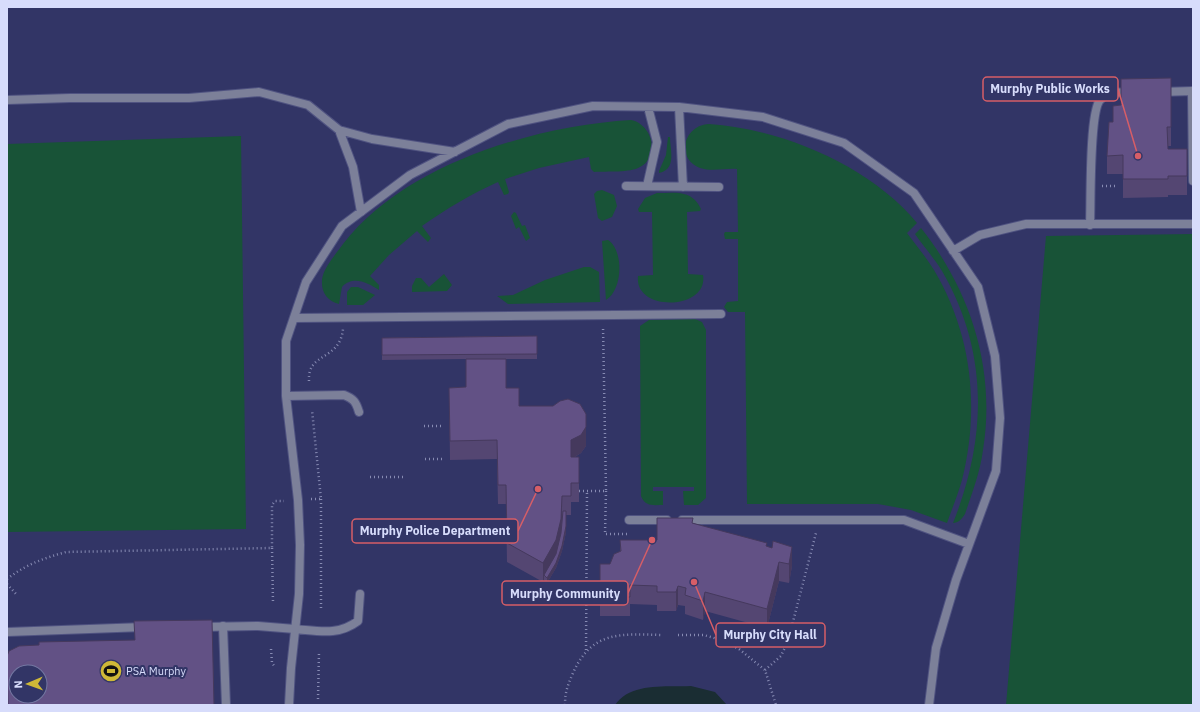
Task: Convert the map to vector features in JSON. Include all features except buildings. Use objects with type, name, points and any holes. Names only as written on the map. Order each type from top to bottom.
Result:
[{"type":"street","points":[[1154,92],[1192,91],[1193,181]]},
{"type":"street","points":[[7,100],[70,98],[189,98],[259,92],[308,104],[339,130],[372,139],[455,152]]},
{"type":"street","points":[[1090,225],[1093,125],[1098,101],[1109,93],[1139,92]]},
{"type":"street","points":[[289,705],[299,594],[300,545],[298,500],[286,396],[286,341],[306,282],[342,226],[410,175],[508,124],[593,106],[679,107],[763,117],[844,143],[914,193],[978,287],[995,356],[1000,418],[996,471],[956,580],[936,648],[930,705]]},
{"type":"street","points":[[647,186],[657,142],[648,107]]},
{"type":"street","points":[[679,107],[683,187]]},
{"type":"street","points":[[339,130],[352,167],[361,212]]},
{"type":"street","points":[[626,186],[720,187]]},
{"type":"street","points":[[953,251],[980,235],[1026,224],[1193,224]]},
{"type":"street","points":[[294,318],[720,314]]},
{"type":"street","points":[[286,396],[344,395],[352,398],[356,402],[358,412]]},
{"type":"street","points":[[629,520],[904,520],[969,544]]},
{"type":"street","points":[[190,627],[258,626],[325,632],[347,629],[358,621],[360,594]]},
{"type":"street","points":[[223,626],[226,705]]},
{"type":"street","points":[[7,632],[151,627]]},
{"type":"path","points":[[1102,186],[1115,186]]},
{"type":"path","points":[[579,491],[606,491],[603,322]]},
{"type":"path","points":[[309,381],[308,372],[313,364],[338,346],[342,340],[343,329]]},
{"type":"path","points":[[312,410],[321,499],[321,610]]},
{"type":"path","points":[[424,426],[442,426]]},
{"type":"path","points":[[425,459],[442,459]]},
{"type":"path","points":[[370,477],[405,477]]},
{"type":"path","points":[[586,650],[587,491]]},
{"type":"path","points":[[312,499],[321,499]]},
{"type":"path","points":[[273,604],[272,504],[276,501],[284,501]]},
{"type":"path","points":[[765,670],[781,656],[788,642],[816,533],[808,533]]},
{"type":"path","points":[[7,580],[29,564],[44,557],[66,552],[272,548]]},
{"type":"path","points":[[7,584],[16,594]]},
{"type":"path","points":[[565,705],[565,693],[579,660],[586,650],[617,634],[662,635]]},
{"type":"path","points":[[678,635],[704,635],[724,641],[739,649],[765,670],[776,705]]},
{"type":"path","points":[[271,649],[272,663],[275,667]]},
{"type":"path","points":[[318,698],[319,652]]},
{"type":"green space","points":[[631,120],[644,127],[649,134],[651,141],[652,148],[650,156],[647,162],[640,167],[624,171],[594,172],[591,169],[589,157],[539,168],[505,179],[509,192],[508,194],[504,195],[498,182],[478,192],[449,208],[422,226],[431,238],[428,242],[417,231],[389,255],[370,276],[379,285],[379,290],[360,281],[351,281],[342,287],[339,304],[331,301],[324,292],[322,284],[323,275],[330,261],[343,244],[369,216],[401,192],[436,171],[474,154],[514,141],[554,131],[593,124]]},
{"type":"green space","points":[[709,124],[737,127],[766,134],[794,142],[823,154],[850,168],[875,184],[898,203],[917,223],[907,233],[931,265],[947,294],[957,320],[969,372],[971,426],[968,453],[962,480],[947,523],[911,510],[878,504],[747,504],[745,312],[728,312],[724,307],[727,302],[738,301],[738,239],[725,239],[724,234],[725,232],[738,232],[737,169],[709,170],[700,168],[692,163],[687,157],[685,150],[689,136],[694,130],[700,126]]},
{"type":"green space","points":[[241,136],[246,529],[7,532],[7,144]]},
{"type":"green space","points":[[668,137],[670,137],[670,163],[665,171],[659,173],[666,155]]},
{"type":"green space","points":[[602,190],[614,195],[617,206],[612,217],[602,221],[598,218],[594,194],[597,191]]},
{"type":"green space","points":[[657,193],[676,193],[688,195],[693,198],[701,209],[700,211],[687,212],[688,274],[703,275],[702,287],[695,295],[684,300],[671,302],[658,301],[647,296],[640,288],[638,276],[653,275],[652,212],[639,212],[638,209],[645,198]]},
{"type":"green space","points":[[514,212],[516,213],[522,226],[525,225],[530,238],[526,241],[519,227],[516,229],[511,216]]},
{"type":"green space","points":[[921,228],[939,252],[954,278],[966,305],[976,333],[986,390],[986,420],[980,467],[965,514],[963,518],[955,523],[953,523],[964,491],[972,459],[977,427],[978,396],[975,364],[968,333],[957,302],[942,271],[915,234]]},
{"type":"green space","points":[[1193,234],[1193,705],[1006,705],[1046,236]]},
{"type":"green space","points":[[608,240],[617,252],[619,270],[616,288],[612,295],[606,300],[602,241]]},
{"type":"green space","points":[[584,267],[590,267],[599,272],[600,302],[508,304],[497,296],[513,295],[545,280]]},
{"type":"green space","points":[[444,274],[452,285],[447,291],[412,292],[412,286],[416,278],[421,278],[429,287]]},
{"type":"green space","points":[[351,287],[358,287],[375,295],[363,305],[347,305],[347,292]]},
{"type":"green space","points":[[695,319],[702,322],[706,330],[706,498],[698,505],[684,505],[683,491],[694,491],[694,487],[653,487],[653,491],[663,491],[663,505],[650,505],[643,500],[641,496],[640,326],[649,320]]},
{"type":"water","points":[[660,686],[691,686],[715,692],[727,705],[615,705],[630,692],[639,689]]},
{"type":"place","name":"Murphy Public Works","points":[[1138,156]]},
{"type":"place","name":"Murphy Police Department","points":[[538,489]]},
{"type":"place","name":"Murphy Community","points":[[652,540]]},
{"type":"place","name":"Murphy City Hall","points":[[694,582]]},
{"type":"place","name":"PSA Murphy","points":[[111,671]]}]
